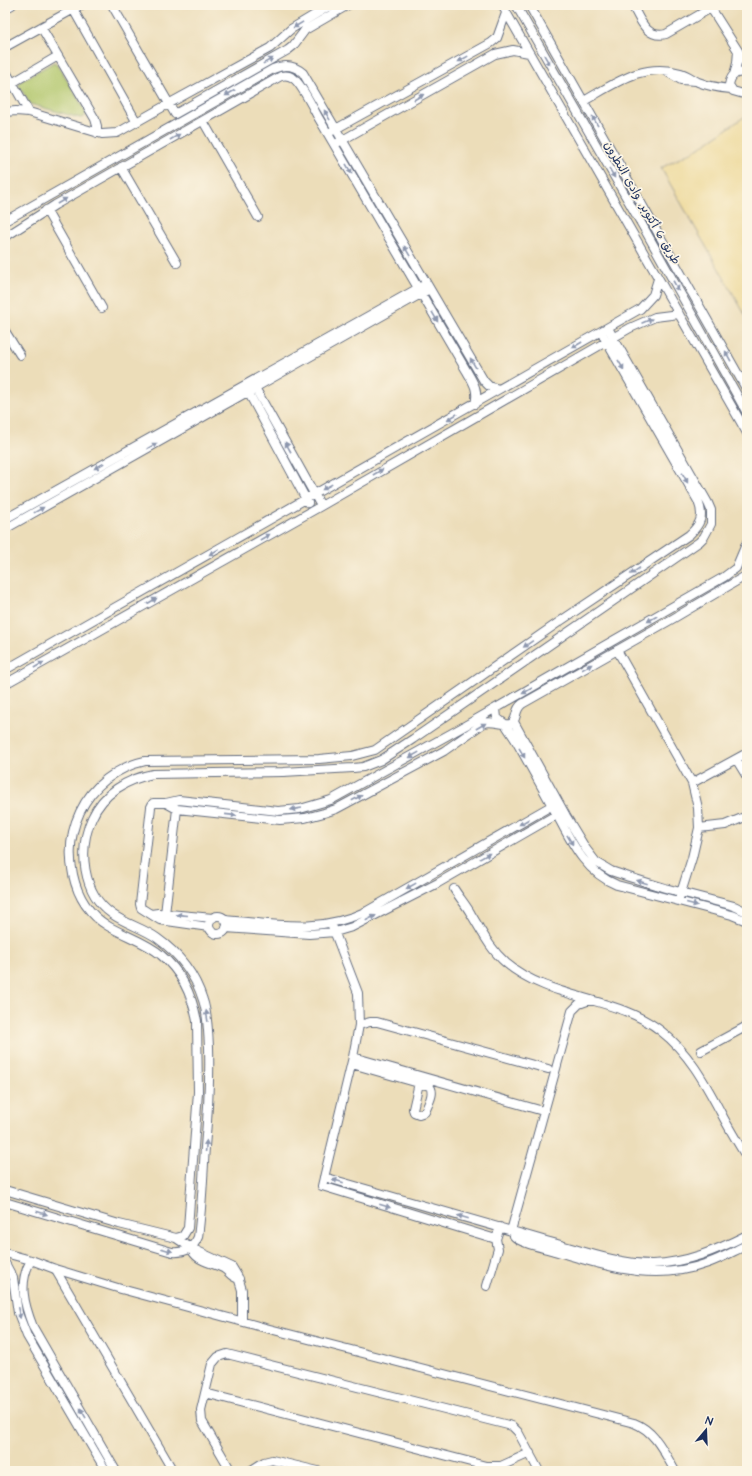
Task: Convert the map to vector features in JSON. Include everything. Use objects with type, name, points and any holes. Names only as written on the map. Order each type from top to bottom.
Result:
[{"type":"street","points":[[5,9],[12,5]]},
{"type":"street","points":[[112,5],[170,102],[175,114],[288,50],[295,44],[305,30],[348,5]]},
{"type":"street","points":[[5,112],[29,112],[97,133],[117,133],[170,102],[270,48],[291,29],[331,5]]},
{"type":"street","points":[[502,5],[747,433]]},
{"type":"street","name":"طريق 6 أكتوبر, وادى النطرون","points":[[516,5],[645,230],[747,413]]},
{"type":"street","name":"طريق 6 أكتوبر, وادى النطرون","points":[[529,5],[655,225],[747,390]]},
{"type":"street","points":[[632,5],[647,30],[653,34],[659,35],[666,34],[710,7],[747,65]]},
{"type":"street","points":[[5,47],[77,7],[136,122]]},
{"type":"street","points":[[328,134],[480,50],[497,38],[506,13]]},
{"type":"street","points":[[528,26],[538,21]]},
{"type":"street","points":[[41,27],[95,119],[97,133]]},
{"type":"street","points":[[480,50],[485,60]]},
{"type":"street","points":[[334,144],[342,141],[495,54],[507,50],[529,53]]},
{"type":"street","points":[[731,89],[730,83],[737,63],[738,51]]},
{"type":"street","points":[[12,82],[58,56]]},
{"type":"street","points":[[5,221],[273,69],[281,66],[293,67],[303,73],[484,381],[489,386],[499,389]]},
{"type":"street","points":[[5,70],[29,112]]},
{"type":"street","points":[[584,101],[638,73],[650,70],[667,71],[681,80],[697,81],[716,87],[731,89],[738,93],[747,95]]},
{"type":"street","points":[[734,75],[740,72],[747,73]]},
{"type":"street","points":[[5,237],[46,210],[121,167],[281,76],[288,75],[297,82],[476,387],[477,395],[475,404]]},
{"type":"street","points":[[192,90],[198,101]]},
{"type":"street","points":[[397,96],[403,106]]},
{"type":"street","points":[[203,121],[258,217]]},
{"type":"street","points":[[121,167],[177,263]]},
{"type":"street","points":[[46,210],[102,308]]},
{"type":"street","points":[[634,236],[655,225]]},
{"type":"street","points":[[5,670],[604,330],[646,304],[653,295],[658,279]]},
{"type":"street","points":[[5,529],[428,286]]},
{"type":"street","points":[[5,684],[321,506],[630,328],[655,317],[679,314]]},
{"type":"street","points":[[624,318],[630,328]]},
{"type":"street","points":[[5,1202],[172,1252],[179,1253],[191,1248],[196,1241],[198,1233],[210,1092],[207,1017],[201,993],[190,971],[177,955],[155,936],[112,914],[105,908],[90,886],[85,868],[84,854],[89,823],[101,803],[111,792],[127,782],[153,774],[283,772],[363,767],[381,760],[699,542],[708,531],[712,517],[708,503],[604,330]]},
{"type":"street","points":[[5,331],[20,355]]},
{"type":"street","points":[[176,1238],[183,1236],[188,1228],[198,1092],[197,1021],[192,1000],[182,978],[170,963],[153,949],[108,926],[98,919],[86,906],[78,891],[72,869],[72,838],[77,819],[85,802],[99,785],[113,774],[132,764],[145,761],[318,759],[352,756],[379,748],[695,530],[700,520],[701,509],[698,501],[610,339]]},
{"type":"street","points":[[250,387],[321,506]]},
{"type":"street","points":[[250,387],[269,432],[312,510]]},
{"type":"street","points":[[5,519],[250,387]]},
{"type":"street","points":[[166,803],[177,809],[287,820],[305,818],[336,809],[444,751],[456,743],[464,732],[496,709],[724,577],[736,568],[747,542]]},
{"type":"street","points":[[747,575],[519,706],[516,711],[514,722],[518,737],[555,804],[586,849],[602,866],[628,877],[734,906],[747,912]]},
{"type":"street","points":[[724,577],[728,581],[729,586]]},
{"type":"street","points":[[708,586],[709,592],[712,595]]},
{"type":"street","points":[[680,603],[685,611]]},
{"type":"street","points":[[669,609],[674,618]]},
{"type":"street","points":[[617,650],[692,783],[698,808],[699,828],[692,858],[678,901]]},
{"type":"street","points":[[558,673],[563,681]]},
{"type":"street","points":[[458,693],[464,703]]},
{"type":"street","points":[[496,709],[497,718],[518,737]]},
{"type":"street","points":[[209,927],[160,920],[142,910],[140,904],[151,807],[154,802],[166,803],[179,800],[278,811],[300,809],[322,803],[342,794],[464,732],[488,722],[510,724],[514,722]]},
{"type":"street","points":[[692,783],[747,753]]},
{"type":"street","points":[[736,759],[747,777]]},
{"type":"street","points":[[226,924],[319,926],[348,919],[367,911],[555,804]]},
{"type":"street","points":[[217,814],[218,805]]},
{"type":"street","points":[[165,914],[177,809]]},
{"type":"street","points":[[151,914],[213,918],[219,917],[226,924],[299,934],[335,932],[352,927],[371,918],[453,874],[560,812]]},
{"type":"street","points":[[560,812],[577,850],[586,863],[603,878],[622,886],[732,914],[747,921]]},
{"type":"street","points":[[699,828],[725,825],[747,816]]},
{"type":"street","points":[[448,865],[453,874]]},
{"type":"street","points":[[454,889],[470,912],[485,940],[506,962],[534,982],[641,1017],[661,1031],[673,1042],[688,1058],[702,1078],[747,1158]]},
{"type":"street","points":[[213,918],[209,927],[212,932],[216,934],[221,934],[226,924]]},
{"type":"street","points":[[331,923],[358,993],[359,1025],[353,1061],[323,1181],[324,1188],[496,1239]]},
{"type":"street","points":[[563,992],[569,1001],[572,1011]]},
{"type":"street","points":[[590,1000],[579,1004],[572,1011],[543,1111],[513,1231],[514,1236],[516,1239],[531,1244],[612,1268],[641,1272],[668,1272],[694,1267],[725,1256],[747,1245]]},
{"type":"street","points":[[359,1025],[376,1022],[548,1069]]},
{"type":"street","points":[[701,1051],[746,1030]]},
{"type":"street","points":[[353,1061],[543,1111]]},
{"type":"street","points":[[353,1061],[419,1083]]},
{"type":"street","points":[[198,1078],[210,1079]]},
{"type":"street","points":[[198,1092],[210,1092]]},
{"type":"street","points":[[323,1181],[500,1227],[617,1260],[641,1264],[667,1263],[692,1258],[721,1248],[747,1235]]},
{"type":"street","points":[[5,1190],[119,1224],[176,1238],[191,1248],[192,1252],[201,1260],[222,1268],[232,1278],[239,1279],[242,1290],[242,1320]]},
{"type":"street","points":[[487,1286],[498,1247],[496,1239],[500,1227]]},
{"type":"street","points":[[5,1253],[31,1260],[55,1269],[242,1320],[262,1327],[634,1423],[647,1429],[653,1435],[675,1471]]},
{"type":"street","points":[[31,1260],[24,1275],[23,1287],[26,1308],[33,1327],[88,1430],[106,1471]]},
{"type":"street","points":[[5,1263],[13,1278],[18,1313],[27,1336],[116,1471]]},
{"type":"street","points":[[55,1269],[173,1471]]},
{"type":"street","points":[[14,1288],[23,1287]]},
{"type":"street","points":[[231,1471],[202,1421],[201,1410],[212,1364],[223,1354],[232,1354],[508,1425],[518,1432],[539,1471]]},
{"type":"street","points":[[206,1393],[486,1466],[501,1466],[530,1453]]},
{"type":"street","points":[[250,1471],[264,1462],[272,1460],[318,1471]]},
{"type":"green space","points":[[54,62],[58,65],[86,112],[83,117],[80,118],[30,104],[19,86],[19,82]]},
{"type":"sand","points":[[747,115],[747,318],[661,168],[699,148]]}]
